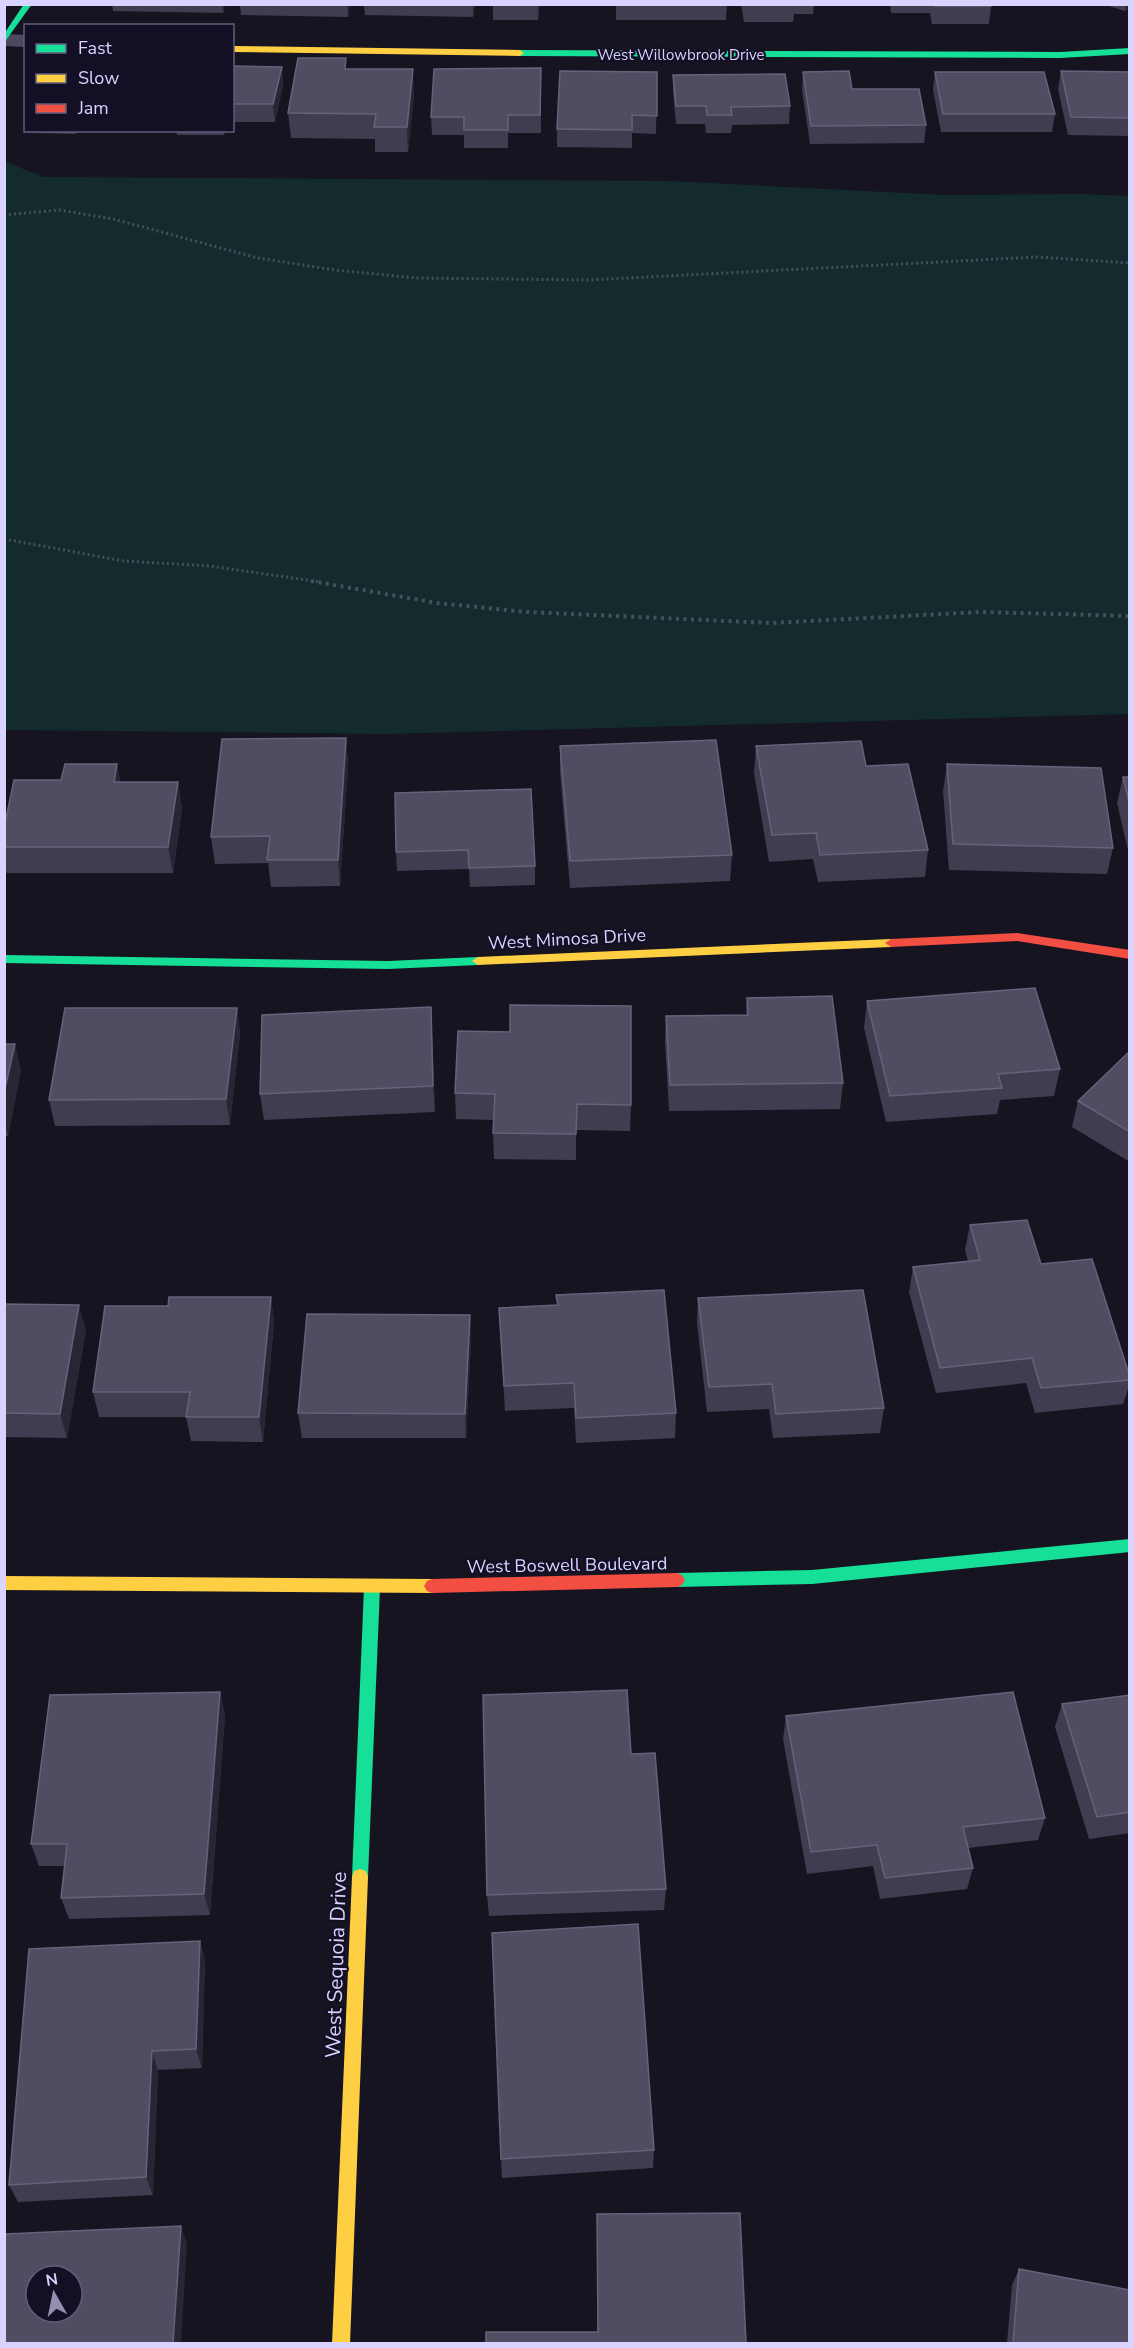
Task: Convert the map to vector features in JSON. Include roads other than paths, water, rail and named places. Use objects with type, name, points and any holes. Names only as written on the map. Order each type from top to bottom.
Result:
[{"type":"street","points":[[24,41],[5,40],[28,4]]},
{"type":"street","name":"West Willowbrook Drive","points":[[234,49],[664,56],[1060,55],[1130,51]]},
{"type":"street","name":"West Mimosa Drive","points":[[4,959],[388,965],[1017,937],[1130,955]]},
{"type":"street","name":"West Boswell Boulevard","points":[[4,1584],[372,1588],[812,1577],[1130,1545]]},
{"type":"street","name":"West Sequoia Drive","points":[[341,2343],[372,1588]]}]
